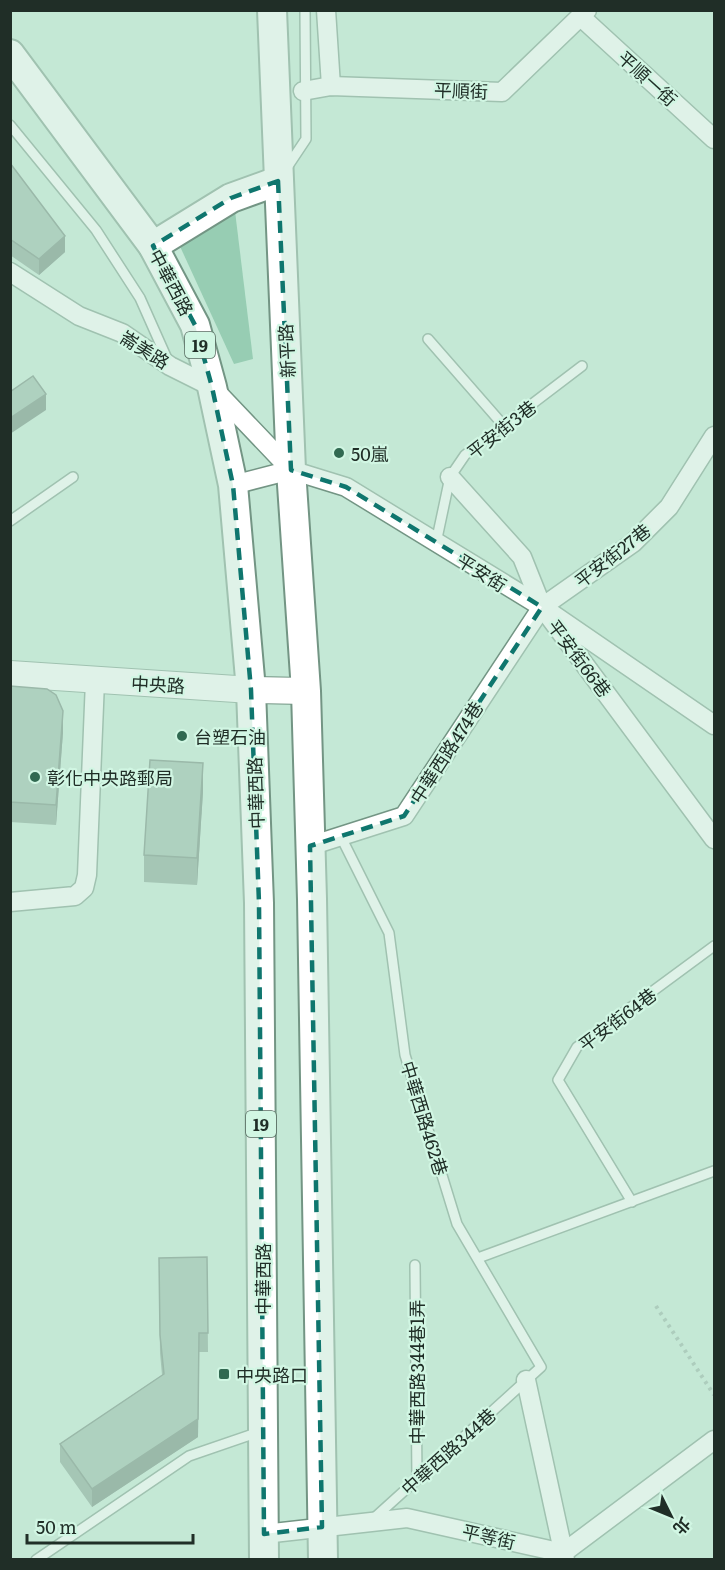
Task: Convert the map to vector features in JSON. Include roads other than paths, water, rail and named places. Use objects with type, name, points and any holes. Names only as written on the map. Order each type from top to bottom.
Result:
[{"type":"main road","name":"新平路","points":[[272,10],[291,470],[306,691]]},
{"type":"main road","name":"中華西路","points":[[10,54],[153,246],[195,325],[212,387],[233,485],[251,690],[259,903],[264,1547]]},
{"type":"main road","points":[[153,246],[231,198],[278,181]]},
{"type":"main road","points":[[306,691],[323,1560]]},
{"type":"street","points":[[326,10],[332,86]]},
{"type":"street","name":"平順街","points":[[304,90],[332,86],[502,92],[584,14]]},
{"type":"street","name":"平順一街","points":[[584,14],[714,139]]},
{"type":"street","name":"崙美路","points":[[10,272],[79,316],[122,333],[170,366],[212,387],[291,470]]},
{"type":"street","name":"平安街27巷","points":[[542,607],[633,543],[669,507],[714,436]]},
{"type":"street","points":[[233,485],[291,470]]},
{"type":"street","name":"平安街","points":[[291,470],[346,487],[542,607],[714,725]]},
{"type":"street","name":"平安街66巷","points":[[450,477],[522,557],[542,607],[714,839]]},
{"type":"street","name":"中華西路474巷","points":[[310,846],[404,816],[542,607]]},
{"type":"street","name":"中央路","points":[[10,674],[251,690],[306,691]]},
{"type":"street","points":[[10,902],[75,896],[84,888],[87,875],[95,681]]},
{"type":"street","points":[[526,1380],[564,1556],[714,1440]]},
{"type":"street","name":"平等街","points":[[264,1547],[322,1527],[407,1518],[564,1556]]},
{"type":"lane","points":[[278,181],[306,139],[305,10]]},
{"type":"lane","points":[[10,125],[96,230],[140,298],[170,366]]},
{"type":"lane","points":[[428,339],[504,426]]},
{"type":"lane","name":"平安街3巷","points":[[436,543],[450,477],[465,456],[582,366]]},
{"type":"lane","points":[[10,521],[73,477]]},
{"type":"lane","name":"中華西路462巷","points":[[341,837],[389,933],[405,1055],[458,1224],[541,1367],[526,1380]]},
{"type":"lane","name":"平安街64巷","points":[[632,1202],[558,1080],[576,1047],[714,946]]},
{"type":"lane","points":[[478,1258],[714,1171]]},
{"type":"lane","name":"中華西路344巷1弄","points":[[415,1265],[417,1479]]},
{"type":"lane","name":"中華西路344巷","points":[[369,1522],[526,1380]]},
{"type":"lane","points":[[36,1560],[189,1456],[263,1431]]},
{"type":"place","name":"50嵐","points":[[339,453]]},
{"type":"place","name":"台塑石油","points":[[182,736]]},
{"type":"place","name":"彰化中央路郵局","points":[[35,777]]},
{"type":"place","name":"中央路口","points":[[224,1374]]}]
